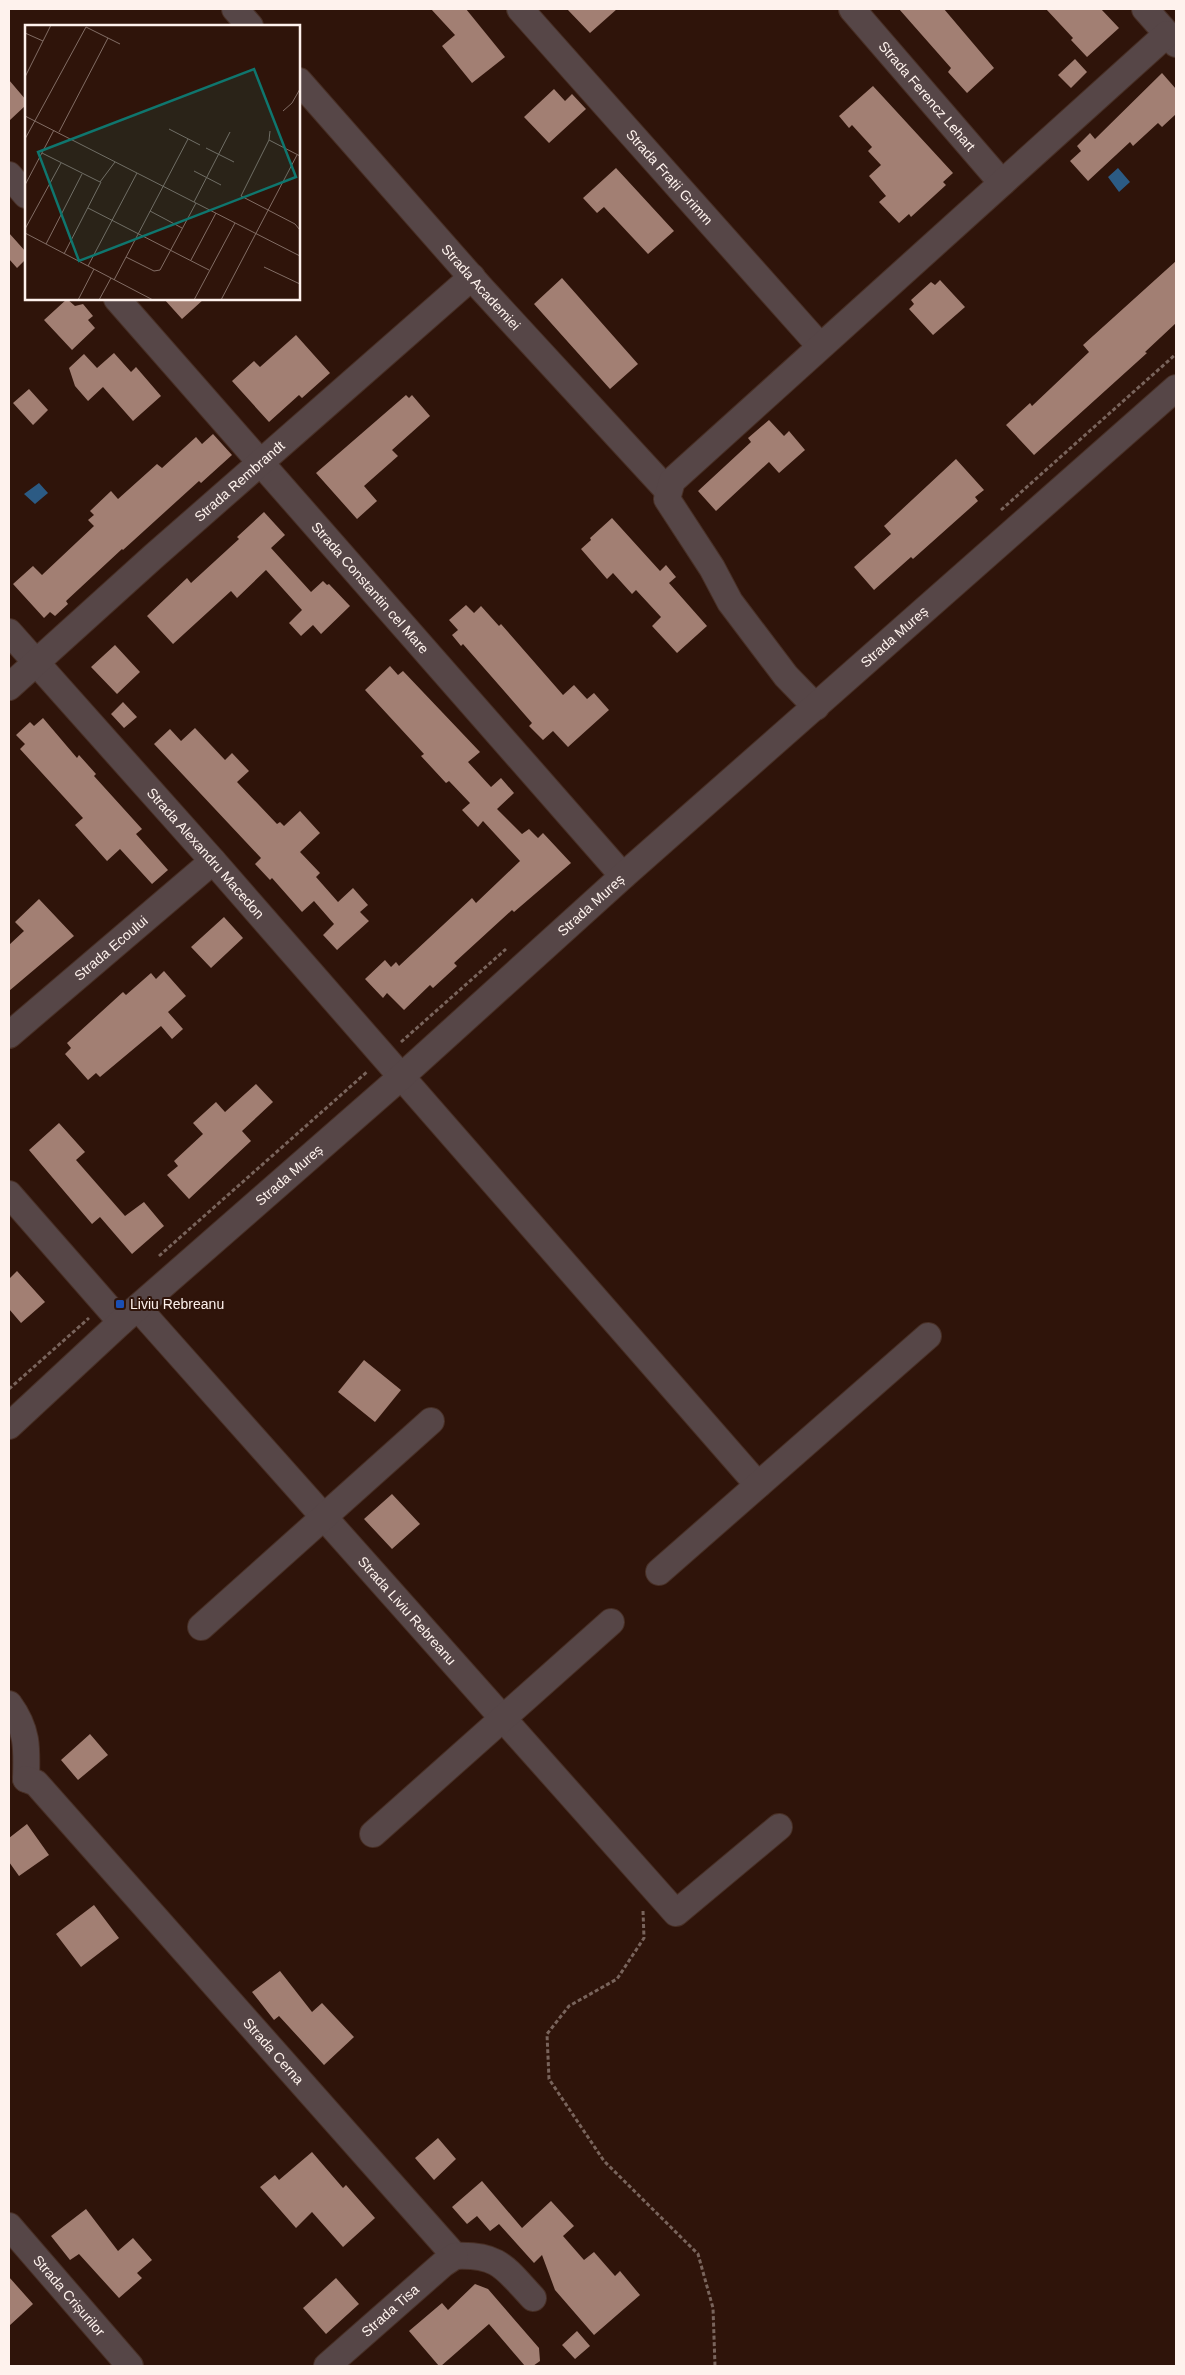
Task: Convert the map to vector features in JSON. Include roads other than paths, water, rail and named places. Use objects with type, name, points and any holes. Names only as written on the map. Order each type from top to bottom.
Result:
[{"type":"street","points":[[235,9],[249,25]]},
{"type":"street","name":"Strada Frații Grimm","points":[[520,9],[820,346]]},
{"type":"street","name":"Strada Ferencz Lehart","points":[[852,9],[1002,183]]},
{"type":"street","points":[[816,706],[786,676],[730,602],[712,568],[667,499],[672,481],[1002,183],[1172,39],[1145,9]]},
{"type":"street","name":"Strada Academiei","points":[[300,82],[472,277],[668,491]]},
{"type":"street","points":[[9,175],[25,194]]},
{"type":"street","name":"Strada Rembrandt","points":[[9,687],[472,277]]},
{"type":"street","name":"Strada Constantin cel Mare","points":[[118,300],[623,876]]},
{"type":"street","name":"Strada Mureș","points":[[9,1426],[129,1315],[401,1078],[623,876],[1176,388]]},
{"type":"street","name":"Strada Alexandru Macedon","points":[[9,632],[213,861],[758,1485]]},
{"type":"street","name":"Strada Ecoului","points":[[9,1036],[213,861]]},
{"type":"street","name":"Strada Liviu Rebreanu","points":[[9,1194],[324,1517],[676,1914],[779,1827]]},
{"type":"street","points":[[660,1572],[928,1336]]},
{"type":"street","points":[[200,1627],[431,1421]]},
{"type":"street","points":[[373,1834],[611,1622]]},
{"type":"street","points":[[9,1704],[21,1721],[25,1734],[17,1785]]},
{"type":"street","name":"Strada Cerna","points":[[17,1785],[36,1783],[455,2256]]},
{"type":"street","name":"Strada Crișurilor","points":[[9,2226],[130,2366]]},
{"type":"street","points":[[455,2256],[476,2255],[491,2258],[506,2269],[533,2298]]},
{"type":"street","name":"Strada Tisa","points":[[327,2366],[442,2264],[455,2256]]},
{"type":"water","points":[[1118,168],[1130,182],[1119,192],[1108,177]]},
{"type":"water","points":[[39,483],[48,493],[35,504],[24,494]]},
{"type":"place","name":"Liviu Rebreanu","points":[[120,1304]]}]
